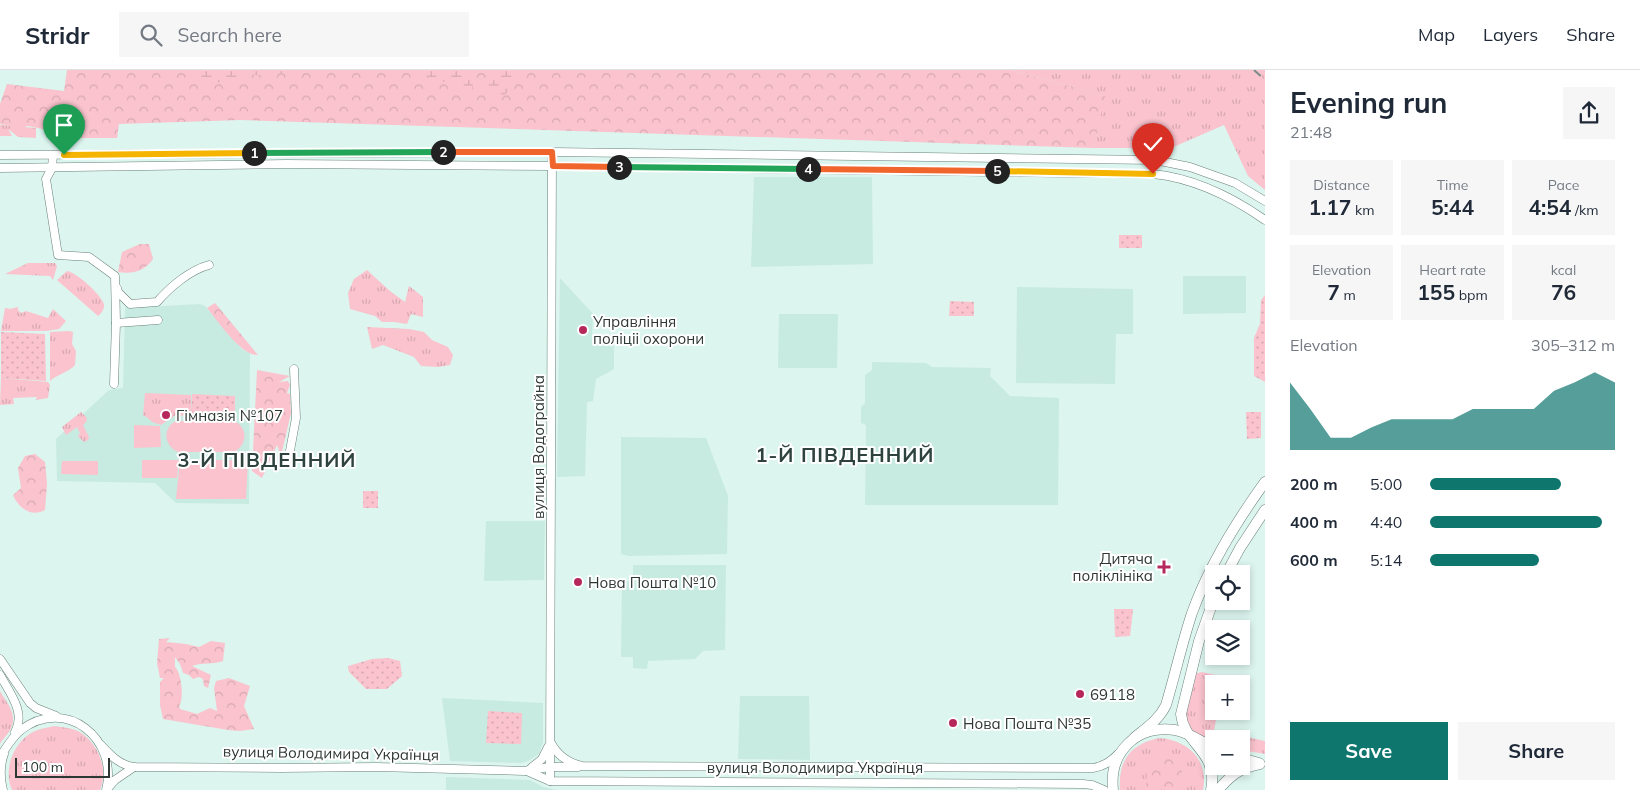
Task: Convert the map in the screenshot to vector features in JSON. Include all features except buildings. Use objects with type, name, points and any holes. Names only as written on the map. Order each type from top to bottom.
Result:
[{"type":"main road","name":"вулиця Володимира Українця","points":[[1113,790],[1112,776],[1114,764],[1120,753],[1134,738],[1160,717],[1163,712],[1192,612],[1226,542],[1265,482]]},
{"type":"main road","points":[[1231,565],[1265,510]]},
{"type":"main road","points":[[1210,610],[1199,641],[1181,714],[1182,725],[1203,751],[1209,762],[1212,773],[1211,790]]},
{"type":"main road","points":[[1134,738],[1144,733],[1176,730],[1205,744]]},
{"type":"main road","points":[[1250,760],[1263,764]]},
{"type":"main road","points":[[1218,790],[1237,771],[1248,766],[1263,764]]},
{"type":"street","points":[[0,154],[552,152],[1155,160],[1190,167],[1236,183],[1265,201]]},
{"type":"street","name":"вулиця Водограйна","points":[[550,781],[552,152]]},
{"type":"street","points":[[53,155],[52,168],[46,179],[58,255],[89,256],[116,276],[118,292],[130,304],[157,302],[165,293],[197,269],[209,265]]},
{"type":"street","points":[[0,168],[286,164],[1153,174],[1171,176],[1209,188],[1244,206],[1265,220]]},
{"type":"street","points":[[114,384],[116,276]]},
{"type":"street","points":[[116,323],[158,320]]},
{"type":"street","points":[[289,456],[296,418],[294,369]]},
{"type":"street","name":"вулиця Володимира Українця","points":[[0,660],[30,703],[36,708],[84,727],[93,734],[114,759],[125,766],[134,767],[376,767],[527,771],[550,767],[582,766],[1093,768],[1111,762],[1120,753]]},
{"type":"street","points":[[0,675],[20,715],[19,724],[0,758]]},
{"type":"street","points":[[3,790],[0,771],[8,744],[20,730],[29,725],[48,718],[61,717]]},
{"type":"street","points":[[550,743],[555,751],[564,759],[582,766]]},
{"type":"street","points":[[527,771],[542,759],[550,743]]},
{"type":"street","name":"вулиця Володимира Українця","points":[[101,745],[108,766],[106,790]]},
{"type":"street","name":"вулиця Володимира Українця","points":[[106,790],[114,780],[134,767]]},
{"type":"street","name":"вулиця Володимира Українця","points":[[527,771],[550,781],[1083,784],[1092,785],[1104,790]]},
{"type":"shaded area","points":[[754,177],[872,177],[873,264],[751,267]]},
{"type":"shaded area","points":[[1183,276],[1246,276],[1246,313],[1183,314]]},
{"type":"shaded area","points":[[560,278],[593,314],[592,336],[605,336],[614,339],[614,369],[596,379],[593,401],[587,402],[585,476],[557,477]]},
{"type":"shaded area","points":[[1017,287],[1133,289],[1133,334],[1116,334],[1115,384],[1016,383]]},
{"type":"shaded area","name":"Гімназія №107","points":[[200,304],[205,306],[242,349],[250,353],[249,504],[176,503],[155,483],[57,481],[56,439],[109,390],[123,388],[125,308]]},
{"type":"shaded area","points":[[779,314],[838,314],[837,368],[778,368]]},
{"type":"shaded area","points":[[872,362],[926,363],[932,367],[991,368],[990,376],[1010,396],[1059,398],[1058,505],[865,505],[866,425],[861,423],[861,407],[865,403],[865,375],[872,370]]},
{"type":"shaded area","points":[[621,437],[706,438],[728,496],[727,554],[629,556],[621,554]]},
{"type":"shaded area","points":[[486,521],[545,521],[544,580],[484,581]]},
{"type":"shaded area","points":[[633,565],[726,565],[725,650],[703,651],[695,659],[648,661],[647,669],[633,668],[633,657],[621,657],[622,581],[633,581]]},
{"type":"shaded area","points":[[740,696],[809,696],[810,760],[738,759]]},
{"type":"shaded area","points":[[442,698],[543,703],[543,742],[539,754],[521,763],[450,761]]},
{"type":"shaded area","points":[[446,777],[530,780],[543,787],[557,790],[446,790]]},
{"type":"green space","points":[[67,70],[1011,70],[1105,96],[1094,148],[240,120],[119,124],[117,138],[70,138],[62,133],[28,126],[20,128],[0,124],[0,104],[7,84],[64,91]]},
{"type":"green space","points":[[202,70],[305,70],[297,76],[281,73],[264,76],[248,74],[222,83],[201,78]]},
{"type":"green space","points":[[426,70],[476,70],[472,80],[473,85],[470,95],[448,81],[439,81],[424,75]]},
{"type":"green space","points":[[488,70],[518,70],[509,90],[502,98],[487,91],[483,84]]},
{"type":"green space","points":[[1011,70],[1265,70],[1265,190],[1248,176],[1224,125],[1171,148],[1094,148],[1104,96]]},
{"type":"green space","points":[[0,125],[36,128],[36,138],[18,137],[8,129],[12,136],[0,136]]},
{"type":"green space","points":[[1119,235],[1142,235],[1142,248],[1119,248]]},
{"type":"green space","points":[[140,244],[149,244],[153,259],[146,267],[137,271],[128,273],[118,272],[122,252]]},
{"type":"green space","points":[[28,263],[55,263],[57,266],[53,280],[50,276],[5,274]]},
{"type":"green space","points":[[367,270],[405,302],[409,286],[423,297],[423,317],[411,314],[407,324],[382,322],[375,316],[350,309],[348,293],[354,279]]},
{"type":"green space","points":[[67,271],[82,279],[101,298],[104,308],[98,316],[57,280]]},
{"type":"green space","points":[[1265,295],[1265,382],[1254,376],[1254,338],[1260,324],[1261,300]]},
{"type":"green space","points":[[950,301],[974,302],[974,316],[949,316]]},
{"type":"green space","points":[[215,303],[258,355],[244,350],[223,329],[207,308]]},
{"type":"green space","points":[[18,307],[21,313],[26,311],[48,318],[53,309],[66,321],[59,329],[46,331],[1,331],[5,308]]},
{"type":"green space","points":[[367,327],[409,329],[424,332],[432,340],[448,347],[453,355],[450,365],[438,367],[421,366],[414,357],[383,345],[372,349]]},
{"type":"green space","points":[[1,332],[45,334],[46,381],[1,378]]},
{"type":"green space","points":[[50,332],[73,332],[72,344],[76,351],[75,365],[50,381]]},
{"type":"green space","points":[[257,370],[290,376],[279,382],[288,381],[290,385],[287,393],[290,394],[291,413],[281,456],[277,445],[262,478],[252,471]]},
{"type":"green space","points":[[1,378],[48,382],[50,385],[48,398],[36,400],[37,397],[13,398],[14,404],[0,405]]},
{"type":"green space","points":[[145,393],[191,395],[191,415],[174,416],[161,425],[152,422],[143,415]]},
{"type":"green space","points":[[192,394],[235,396],[235,416],[191,414]]},
{"type":"green space","points":[[81,412],[87,418],[83,425],[89,437],[84,442],[78,436],[80,433],[77,427],[66,435],[62,427]]},
{"type":"green space","points":[[1246,412],[1261,412],[1261,438],[1247,439]]},
{"type":"green space","points":[[176,421],[234,421],[239,424],[244,432],[244,441],[234,452],[178,452],[170,446],[166,437],[168,428]]},
{"type":"green space","points":[[134,425],[160,426],[161,447],[134,448]]},
{"type":"green space","points":[[35,454],[45,462],[47,484],[45,510],[35,513],[26,510],[18,504],[13,495],[21,488],[18,468],[25,456]]},
{"type":"green space","points":[[142,460],[179,460],[177,478],[142,478]]},
{"type":"green space","points":[[180,460],[248,460],[246,499],[176,499]]},
{"type":"green space","points":[[62,461],[98,461],[98,475],[61,474]]},
{"type":"green space","points":[[363,491],[378,491],[378,508],[363,508]]},
{"type":"green space","points":[[1114,609],[1133,609],[1130,636],[1115,637]]},
{"type":"green space","points":[[170,638],[166,642],[199,647],[211,641],[225,643],[223,661],[192,666],[211,675],[208,688],[204,686],[203,679],[199,677],[193,679],[183,673],[175,657],[175,667],[179,674],[182,688],[180,709],[197,714],[210,708],[217,711],[214,688],[216,681],[229,678],[250,686],[244,706],[254,729],[228,730],[163,719],[160,705],[160,682],[164,678],[160,678],[157,663],[159,639]]},
{"type":"green space","points":[[388,658],[400,661],[402,676],[387,689],[366,689],[349,672],[348,666],[372,659]]},
{"type":"green space","points":[[1202,672],[1216,675],[1205,675],[1205,720],[1216,720],[1214,730],[1205,730],[1205,737],[1190,728],[1186,717],[1193,678],[1197,673]]},
{"type":"green space","points":[[0,691],[10,708],[13,723],[0,744]]},
{"type":"green space","points":[[488,711],[522,713],[521,744],[486,743]]},
{"type":"green space","points":[[54,726],[78,731],[91,742],[100,757],[102,765],[103,773],[100,790],[12,790],[9,782],[9,766],[19,744],[34,732]]},
{"type":"green space","points":[[1159,738],[1179,743],[1194,753],[1203,769],[1203,790],[1120,790],[1121,770],[1128,755],[1140,745]]},
{"type":"green space","points":[[1250,738],[1265,741],[1265,754],[1250,752]]},
{"type":"green space","points":[[1165,758],[1177,761],[1182,771],[1182,785],[1180,789],[1151,790],[1146,785],[1147,772],[1156,760]]},
{"type":"railway","points":[[1254,70],[1265,80]]},
{"type":"place","name":"Управлiння полiцii охорони","points":[[583,330]]},
{"type":"place","name":"Гімназія №107","points":[[166,415]]},
{"type":"place","name":"Дитяча поліклініка","points":[[1164,567]]},
{"type":"place","name":"Нова Пошта №10","points":[[578,582]]},
{"type":"place","name":"69118","points":[[1080,694]]},
{"type":"place","name":"Нова Пошта №35","points":[[953,723]]},
{"type":"district","name":"1-Й ПІВДЕННИЙ","points":[[845,454]]},
{"type":"district","name":"3-Й ПІВДЕННИЙ","points":[[267,459]]},
{"type":"route","points":[[64,155],[286,152],[552,152],[553,166],[1153,174]]}]
